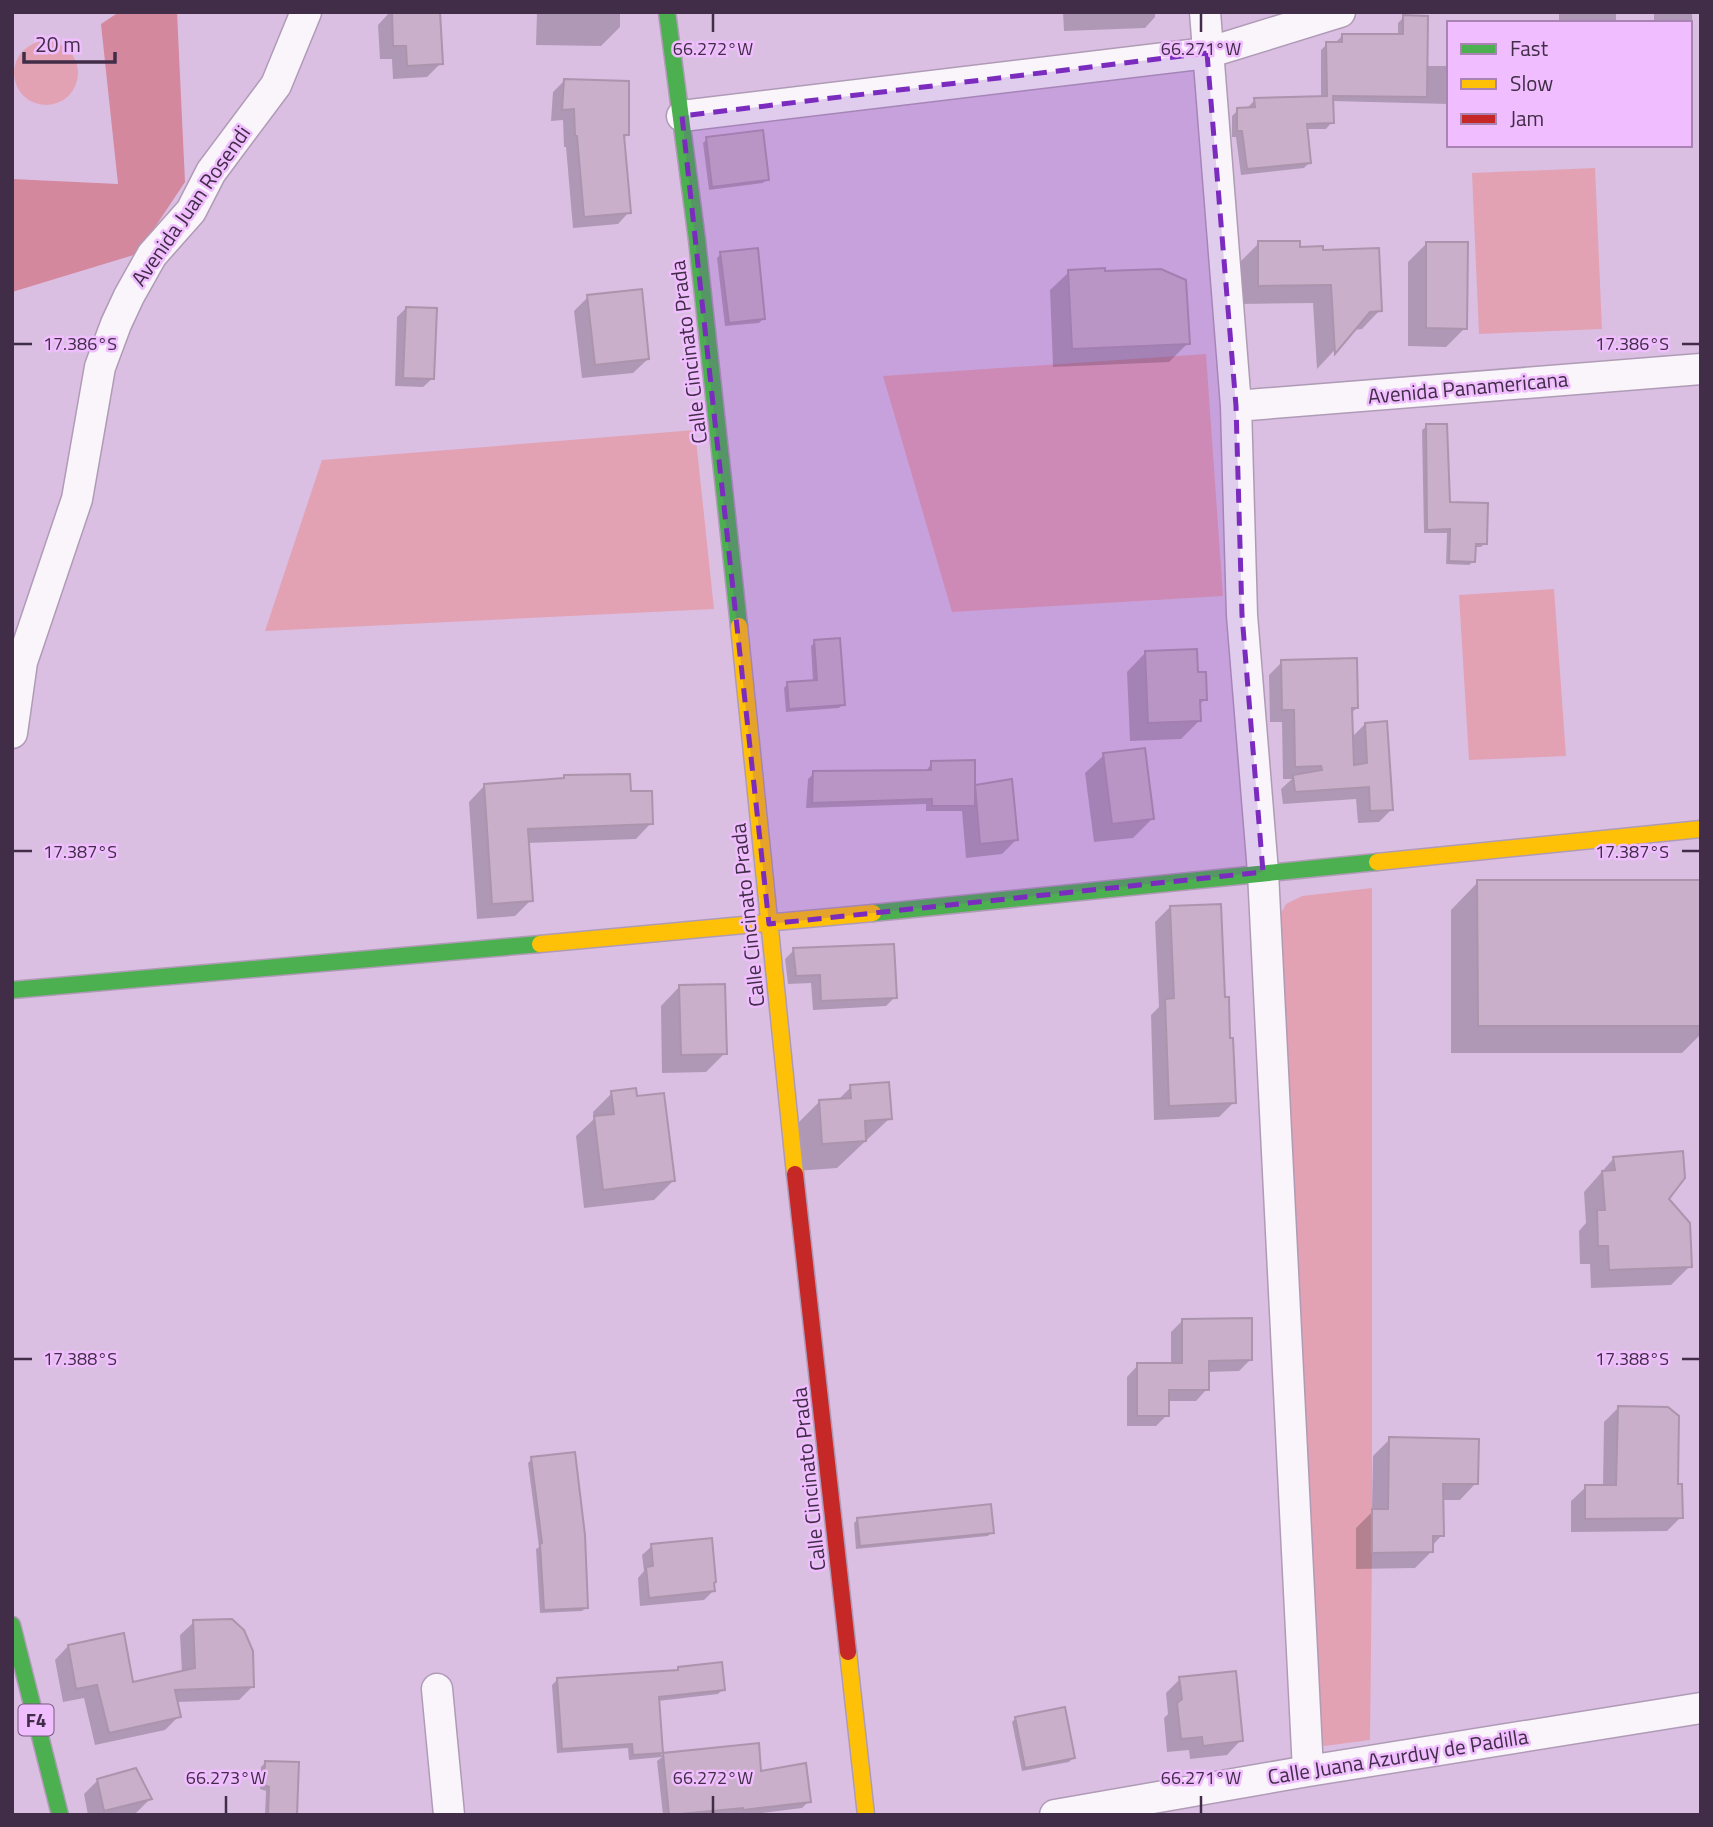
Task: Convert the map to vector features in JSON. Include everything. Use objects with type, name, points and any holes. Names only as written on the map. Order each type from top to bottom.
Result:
[{"type":"main road","name":"Calle Cincinato Prada","points":[[667,12],[682,116],[741,628],[769,923],[866,1815]]},
{"type":"main road","points":[[12,990],[769,923],[1701,830]]},
{"type":"main road","name":"F4","points":[[12,1625],[60,1815]]},
{"type":"street","name":"Avenida Juan Rosendi","points":[[12,733],[22,662],[77,499],[100,367],[116,324],[152,255],[191,211],[211,172],[276,85],[306,12]]},
{"type":"street","points":[[1205,12],[1236,406],[1242,615],[1263,872],[1308,1771]]},
{"type":"street","points":[[682,116],[1207,53],[1340,12]]},
{"type":"street","name":"Avenida Panamericana","points":[[1236,406],[1701,369]]},
{"type":"street","points":[[437,1689],[449,1815]]},
{"type":"street","name":"Calle Juana Azurduy de Padilla","points":[[1055,1815],[1701,1708]]},
{"type":"highlighted area","points":[[1207,53],[1236,406],[1242,615],[1263,872],[769,924],[682,116]]},
{"type":"shaded area","points":[[119,12],[177,12],[185,182],[137,254],[12,292],[12,179],[118,184],[101,24]]},
{"type":"shaded area","points":[[40,41],[52,41],[69,50],[76,61],[76,85],[69,96],[52,105],[40,105],[28,100],[19,91],[14,79],[14,67],[19,55],[28,46]]},
{"type":"shaded area","points":[[1595,168],[1602,329],[1479,334],[1472,173]]},
{"type":"shaded area","points":[[1206,354],[1223,596],[952,612],[883,376]]},
{"type":"shaded area","points":[[695,430],[714,609],[265,631],[322,460]]},
{"type":"shaded area","points":[[1554,589],[1566,756],[1469,760],[1459,595]]},
{"type":"shaded area","points":[[1372,888],[1370,1740],[1324,1746],[1314,1739],[1278,919],[1286,904],[1302,896]]},
{"type":"building","points":[[392,12],[440,12],[443,64],[407,66],[406,46],[393,46]]},
{"type":"building","points":[[1403,15],[1428,16],[1427,97],[1333,96],[1334,123],[1307,124],[1311,163],[1247,169],[1242,131],[1237,131],[1237,108],[1255,107],[1254,98],[1327,96],[1326,42],[1342,42],[1342,34],[1403,34]]},
{"type":"building","points":[[564,79],[629,81],[629,135],[624,135],[631,213],[584,217],[574,109],[562,110]]},
{"type":"building","points":[[763,130],[769,180],[712,187],[706,137]]},
{"type":"building","points":[[1258,241],[1300,241],[1300,247],[1323,246],[1323,250],[1379,248],[1382,311],[1370,312],[1335,354],[1331,285],[1258,286]]},
{"type":"building","points":[[1426,242],[1468,242],[1467,329],[1426,328]]},
{"type":"building","points":[[758,248],[765,319],[729,323],[720,252]]},
{"type":"building","points":[[1105,268],[1105,271],[1161,269],[1186,280],[1190,344],[1072,349],[1068,270]]},
{"type":"building","points":[[642,289],[649,359],[595,365],[587,295]]},
{"type":"building","points":[[406,307],[437,308],[434,379],[403,378]]},
{"type":"building","points":[[1426,424],[1447,424],[1450,502],[1488,503],[1487,544],[1476,544],[1475,562],[1449,561],[1450,529],[1427,530]]},
{"type":"building","points":[[840,638],[845,705],[789,709],[787,682],[817,680],[814,640]]},
{"type":"building","points":[[1197,649],[1198,672],[1206,672],[1207,700],[1200,700],[1201,721],[1148,723],[1145,651]]},
{"type":"building","points":[[1357,658],[1358,708],[1352,708],[1354,765],[1367,763],[1365,723],[1387,721],[1393,810],[1370,811],[1369,787],[1295,792],[1293,775],[1322,770],[1321,766],[1295,767],[1294,710],[1282,710],[1281,660]]},
{"type":"building","points":[[1145,748],[1154,819],[1112,824],[1103,753]]},
{"type":"building","points":[[975,760],[975,806],[932,806],[932,799],[812,803],[813,771],[931,770],[931,761]]},
{"type":"building","points":[[630,774],[631,791],[652,791],[653,824],[528,829],[533,901],[492,904],[484,784],[564,778],[564,775]]},
{"type":"building","points":[[1012,779],[1018,840],[980,844],[975,785]]},
{"type":"building","points":[[1477,880],[1701,880],[1701,1026],[1478,1026]]},
{"type":"building","points":[[1221,904],[1225,997],[1229,997],[1236,1103],[1169,1106],[1165,999],[1174,998],[1170,906]]},
{"type":"building","points":[[894,944],[897,998],[821,1001],[820,975],[796,976],[793,948]]},
{"type":"building","points":[[725,984],[727,1054],[681,1055],[679,985]]},
{"type":"building","points":[[889,1082],[892,1119],[865,1121],[866,1141],[822,1144],[819,1100],[851,1098],[850,1085]]},
{"type":"building","points":[[636,1088],[637,1096],[664,1093],[675,1181],[603,1190],[594,1116],[614,1114],[611,1091]]},
{"type":"building","points":[[1683,1151],[1685,1178],[1669,1199],[1690,1223],[1692,1267],[1609,1270],[1608,1246],[1598,1246],[1597,1210],[1605,1210],[1602,1171],[1615,1170],[1613,1157]]},
{"type":"building","points":[[1252,1318],[1252,1360],[1209,1361],[1209,1390],[1169,1390],[1169,1416],[1137,1416],[1137,1363],[1182,1363],[1182,1319]]},
{"type":"building","points":[[1618,1406],[1668,1407],[1679,1416],[1678,1484],[1682,1484],[1683,1518],[1585,1519],[1585,1485],[1616,1485]]},
{"type":"building","points":[[1389,1437],[1479,1439],[1478,1484],[1443,1484],[1444,1536],[1433,1536],[1433,1552],[1372,1553],[1372,1509],[1388,1509]]},
{"type":"building","points":[[575,1452],[585,1535],[588,1608],[544,1610],[542,1543],[531,1457]]},
{"type":"building","points":[[991,1504],[994,1533],[860,1546],[857,1518]]},
{"type":"building","points":[[712,1538],[715,1591],[649,1598],[646,1567],[653,1566],[651,1544]]},
{"type":"building","points":[[232,1619],[244,1630],[253,1651],[254,1687],[175,1690],[181,1717],[109,1733],[97,1685],[76,1689],[68,1645],[124,1633],[133,1682],[195,1668],[193,1620]]},
{"type":"building","points":[[722,1662],[725,1690],[659,1697],[663,1753],[633,1755],[632,1744],[562,1749],[557,1678],[678,1670],[678,1667]]},
{"type":"building","points":[[1236,1671],[1243,1741],[1203,1746],[1202,1737],[1181,1739],[1177,1703],[1182,1699],[1179,1677]]},
{"type":"building","points":[[1065,1707],[1075,1758],[1025,1768],[1015,1717]]},
{"type":"building","points":[[759,1743],[761,1771],[806,1763],[811,1802],[669,1815],[663,1753]]},
{"type":"building","points":[[265,1761],[299,1762],[297,1815],[268,1815],[269,1787],[264,1785]]},
{"type":"building","points":[[136,1768],[152,1799],[104,1811],[97,1779]]},
{"type":"traffic: fast","points":[[667,12],[697,240],[739,626]]},
{"type":"traffic: fast","points":[[873,913],[1377,862]]},
{"type":"traffic: fast","points":[[12,990],[540,944]]},
{"type":"traffic: fast","points":[[12,1625],[60,1815]]},
{"type":"traffic: slow","points":[[739,626],[795,1174]]},
{"type":"traffic: slow","points":[[1377,862],[1701,829]]},
{"type":"traffic: slow","points":[[540,944],[873,913]]},
{"type":"traffic: slow","points":[[848,1652],[866,1815]]},
{"type":"traffic: jam","points":[[795,1174],[848,1652]]}]
